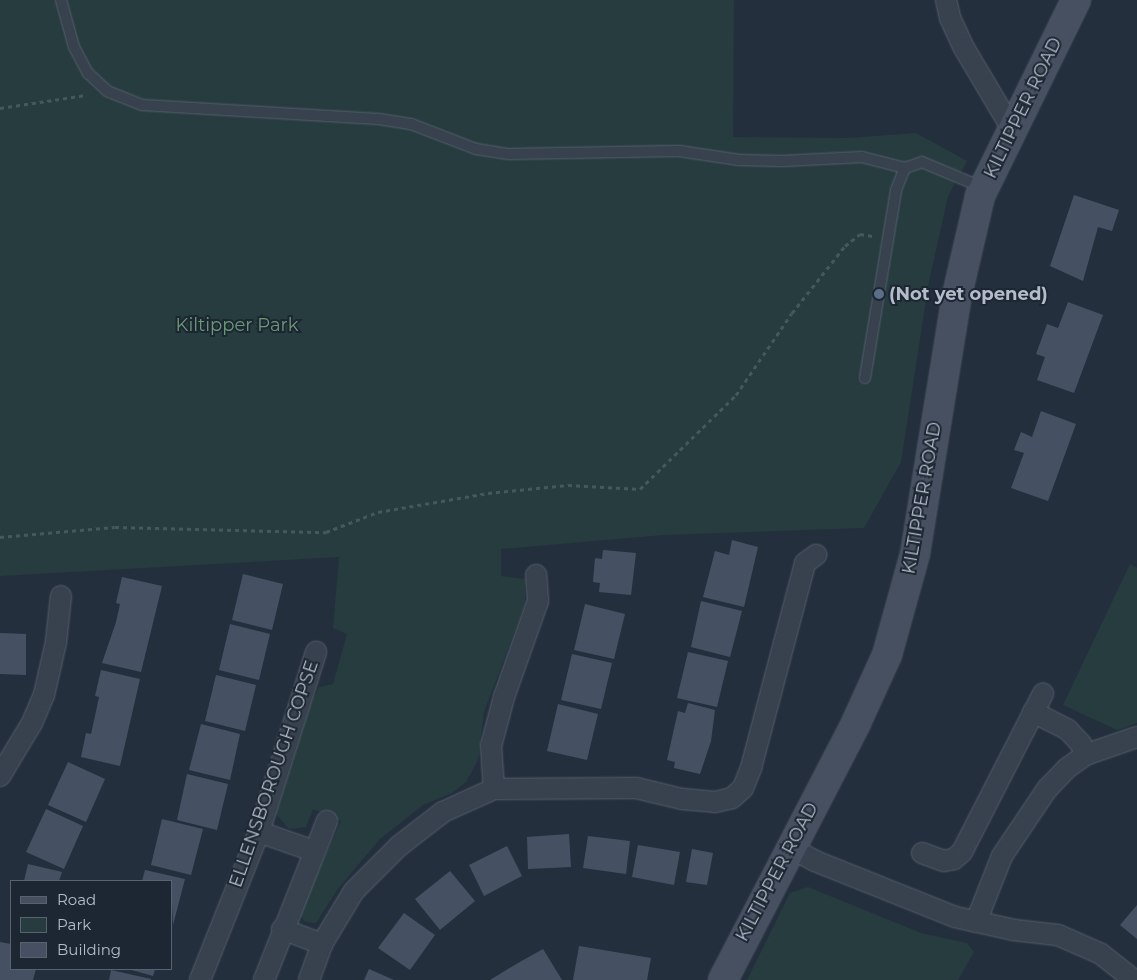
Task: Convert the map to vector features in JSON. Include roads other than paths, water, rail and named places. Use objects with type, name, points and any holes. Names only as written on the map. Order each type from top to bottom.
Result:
[{"type":"street","points":[[946,0],[950,18],[964,48],[1012,127]]},
{"type":"street","name":"KILTIPPER ROAD","points":[[722,980],[789,847],[856,724],[887,655],[915,554],[957,295],[984,188],[1012,127],[1076,0]]},
{"type":"street","points":[[309,980],[322,944],[354,891],[398,846],[442,812],[494,789],[636,788],[682,799],[715,802],[732,798],[743,788],[751,768],[805,563],[816,555]]},
{"type":"street","points":[[494,789],[491,746],[504,697],[538,601],[536,575]]},
{"type":"street","points":[[0,776],[5,754],[32,723],[44,695],[56,642],[61,596]]},
{"type":"street","name":"ELLENSBOROUGH COPSE","points":[[200,980],[259,832],[316,652]]},
{"type":"street","points":[[922,853],[944,861],[954,859],[962,852],[1043,694]]},
{"type":"street","points":[[1034,712],[1068,730],[1081,744],[1085,755]]},
{"type":"street","points":[[976,922],[998,864],[1032,808],[1066,769],[1085,755],[1137,737]]},
{"type":"street","points":[[264,980],[282,929],[327,821]]},
{"type":"street","points":[[259,832],[314,851]]},
{"type":"street","points":[[789,847],[815,862],[904,898],[976,922],[1058,935],[1102,954],[1134,980]]},
{"type":"street","points":[[282,929],[322,944]]},
{"type":"lane","points":[[61,0],[74,47],[88,73],[106,91],[142,105],[379,119],[411,124],[476,149],[509,154],[679,151],[739,160],[782,161],[862,158],[905,168],[922,162],[984,188]]},
{"type":"lane","points":[[865,378],[896,190],[905,168]]},
{"type":"place","name":"(Not yet opened)","points":[[879,294]]},
{"type":"park label","name":"Kiltipper Park","points":[[237,325]]}]
